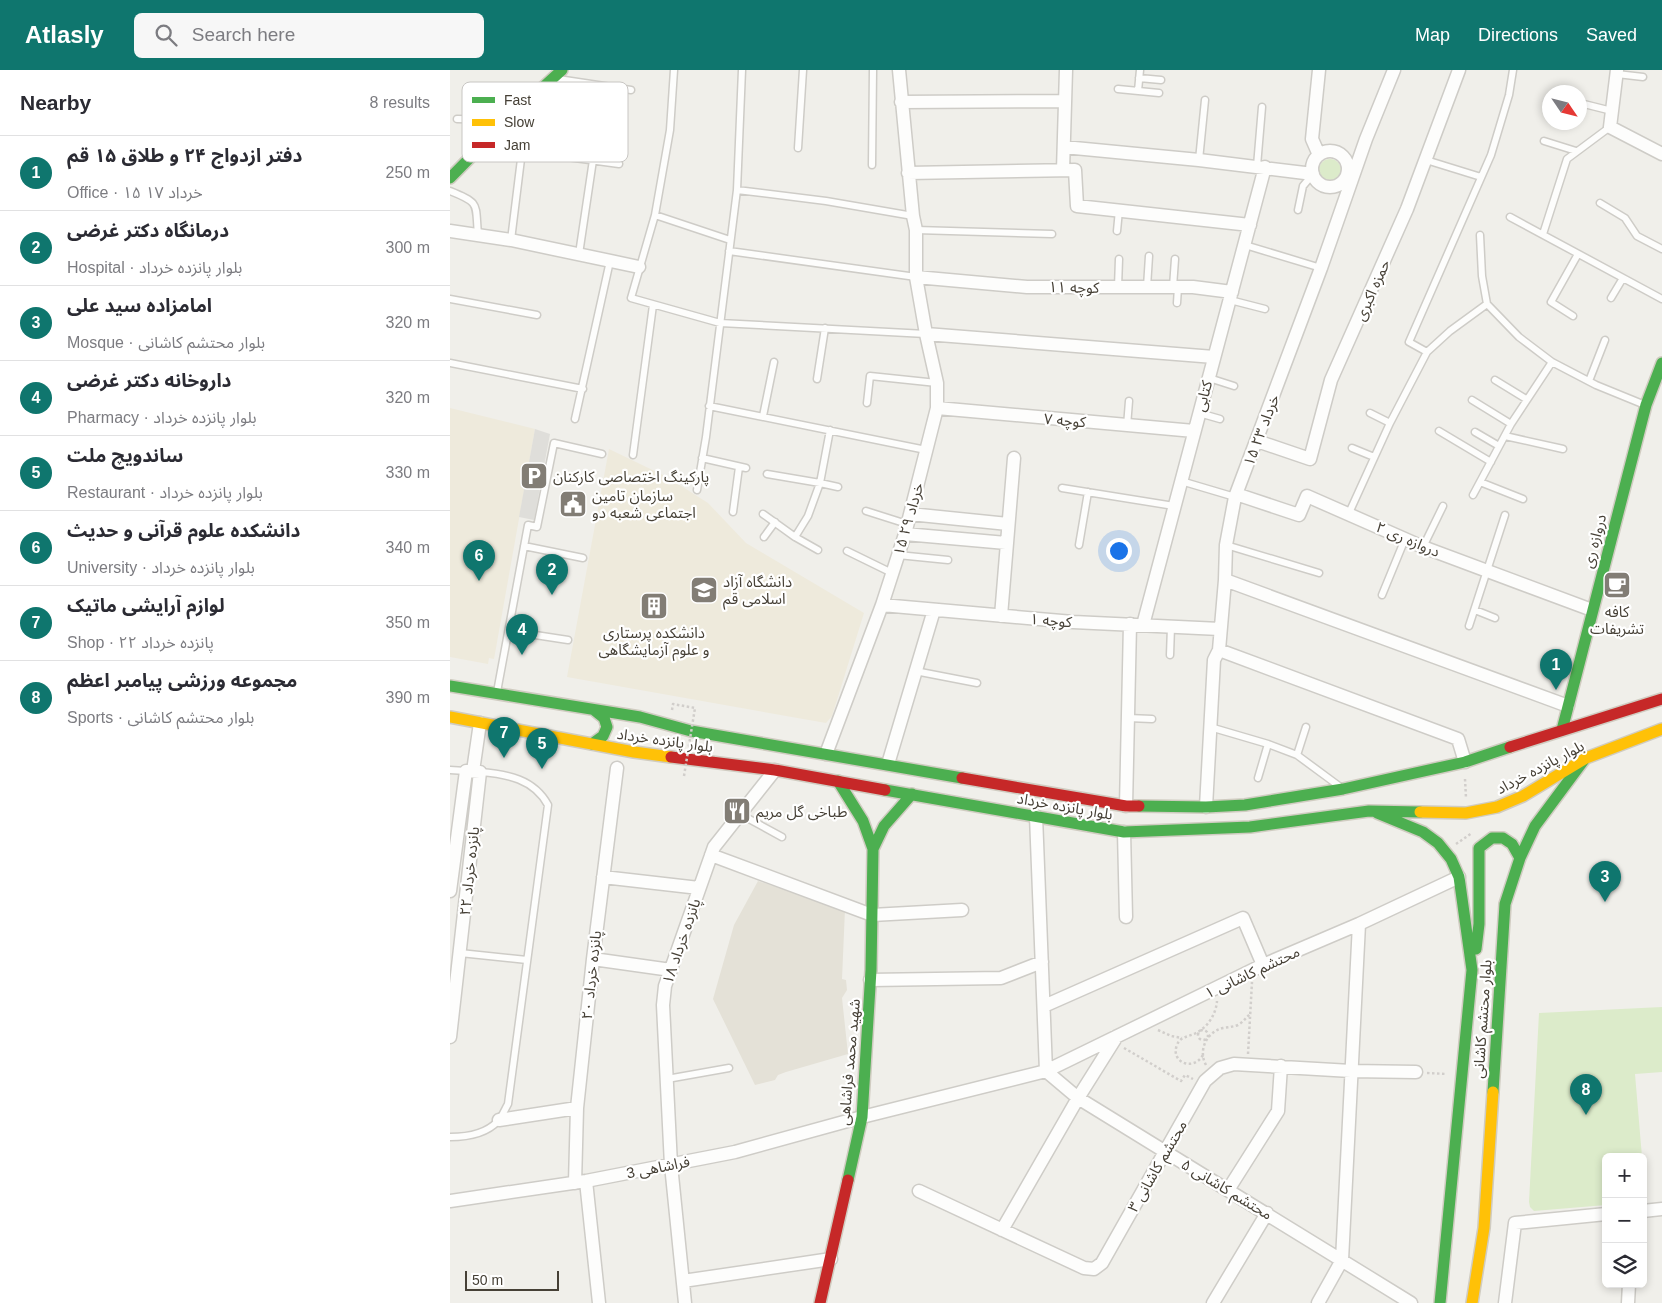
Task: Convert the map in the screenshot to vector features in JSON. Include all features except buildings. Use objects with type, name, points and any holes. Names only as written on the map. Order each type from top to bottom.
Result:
[{"type":"main road","points":[[549,82],[562,70]]},
{"type":"main road","points":[[452,172],[463,162]]},
{"type":"main road","name":"دروازه ری","points":[[1562,730],[1646,405],[1662,363]]},
{"type":"main road","name":"بلوار پانزده خرداد","points":[[450,686],[640,717],[691,731],[1126,806],[1206,808],[1245,805],[1343,789],[1465,762],[1662,699]]},
{"type":"main road","points":[[592,744],[601,740],[606,732],[607,723],[602,714],[594,710]]},
{"type":"main road","name":"بلوار پانزده خرداد","points":[[450,717],[634,752],[775,770],[1124,832],[1250,827],[1369,811],[1466,813],[1497,807],[1523,796],[1586,758],[1662,729]]},
{"type":"main road","points":[[634,752],[626,746],[624,732],[631,720],[640,717]]},
{"type":"main road","name":"بلوار محتشم کاشانی","points":[[1472,1303],[1484,1228],[1505,904],[1520,858],[1535,826],[1586,758]]},
{"type":"main road","points":[[838,781],[863,821],[873,849]]},
{"type":"main road","points":[[873,849],[884,826],[912,794]]},
{"type":"main road","name":"بلوار محتشم کاشانی","points":[[1369,811],[1423,832],[1438,843],[1451,859],[1459,877],[1472,970],[1442,1262],[1440,1303]]},
{"type":"main road","points":[[1472,970],[1479,924],[1479,848],[1486,840],[1504,838],[1513,844],[1520,858]]},
{"type":"main road","name":"شهید محمد فراشاهی","points":[[820,1303],[862,1116],[870,980],[873,849]]},
{"type":"street","name":"۱۵ خرداد ۲۹","points":[[826,754],[882,605],[907,524],[937,408],[937,383],[916,277],[916,230],[908,173],[899,70]]},
{"type":"street","points":[[1063,170],[1066,70]]},
{"type":"street","points":[[1319,70],[1312,138],[1319,155]]},
{"type":"street","name":"۱۵ خرداد ۲۳","points":[[1206,808],[1214,660],[1219,650],[1226,545],[1236,496],[1321,268],[1350,174],[1394,70]]},
{"type":"street","name":"حمزه اکبری","points":[[1257,441],[1310,459],[1331,380],[1404,218],[1459,70]]},
{"type":"street","points":[[1617,72],[1610,127],[1662,154]]},
{"type":"street","points":[[902,102],[1065,101]]},
{"type":"street","points":[[1064,147],[1199,160],[1313,174]]},
{"type":"street","points":[[1329,151],[1340,154],[1347,162],[1350,174],[1341,184],[1329,187],[1318,182],[1313,174],[1313,164],[1319,155],[1329,151]]},
{"type":"street","name":"کتابی","points":[[1143,625],[1245,245],[1261,167]]},
{"type":"street","points":[[908,173],[1075,170],[1077,206],[1250,225]]},
{"type":"street","points":[[450,231],[511,240],[639,267]]},
{"type":"street","name":"کوچه ۱۱","points":[[916,277],[1027,287],[1176,288],[1231,295]]},
{"type":"street","points":[[926,334],[1214,357]]},
{"type":"street","name":"کوچه ۷","points":[[937,408],[1194,432]]},
{"type":"street","points":[[1001,616],[1014,458]]},
{"type":"street","name":"دروازه ری ۲","points":[[1236,496],[1299,515],[1307,496],[1423,547],[1592,610]]},
{"type":"street","points":[[907,524],[1008,524]]},
{"type":"street","points":[[907,524],[1006,543]]},
{"type":"street","points":[[1225,580],[1568,706]]},
{"type":"street","name":"کوچه ۱","points":[[882,605],[1073,622],[1220,629]]},
{"type":"street","points":[[888,764],[934,610]]},
{"type":"street","points":[[1126,806],[1130,624]]},
{"type":"street","points":[[1219,650],[1458,739],[1465,762]]},
{"type":"street","name":"پانزده خرداد ۲۲","points":[[450,1037],[456,938],[473,771],[480,723]]},
{"type":"street","name":"پانزده خرداد ۲۰","points":[[598,1303],[581,1182],[577,1108],[592,959],[617,768]]},
{"type":"street","name":"پانزده خرداد ۱۸","points":[[685,1303],[671,1165],[663,1005],[665,986],[714,847],[775,770]]},
{"type":"street","name":"پانزده خرداد ۲۲","points":[[450,891],[473,771]]},
{"type":"street","points":[[1036,816],[1046,1071]]},
{"type":"street","points":[[1124,832],[1126,917]]},
{"type":"street","points":[[711,855],[872,915],[962,910]]},
{"type":"street","points":[[602,877],[699,888]]},
{"type":"street","name":"محتشم کاشانی ۱","points":[[1046,1071],[1263,965],[1358,924],[1459,877]]},
{"type":"street","points":[[1044,1006],[1243,918],[1263,965]]},
{"type":"street","points":[[1318,1303],[1342,1260],[1358,924]]},
{"type":"street","points":[[592,959],[671,970]]},
{"type":"street","points":[[870,980],[1001,978],[1042,962]]},
{"type":"street","points":[[1002,1230],[1078,1098],[1117,1036]]},
{"type":"street","name":"محتشم کاشانی ۳","points":[[919,1191],[1084,1268],[1094,1269],[1102,1263],[1205,1081],[1220,1068],[1234,1064],[1351,1071],[1416,1072]]},
{"type":"street","points":[[1228,1190],[1278,1111],[1280,1066]]},
{"type":"street","name":"فراشاهی 3","points":[[450,1201],[581,1182],[735,1152],[862,1116],[1046,1071]]},
{"type":"street","name":"محتشم کاشانی ۵","points":[[1046,1071],[1078,1098],[1411,1303]]},
{"type":"street","points":[[499,1120],[577,1108]]},
{"type":"street","points":[[1647,1210],[1662,1209]]},
{"type":"street","points":[[1213,1303],[1267,1213]]},
{"type":"street","points":[[1505,1303],[1515,1223],[1602,1214]]},
{"type":"street","points":[[683,1281],[830,1259]]},
{"type":"street","points":[[1628,1303],[1630,1288]]},
{"type":"lane","points":[[674,70],[670,130],[655,215],[631,298],[653,306],[720,323],[926,334]]},
{"type":"lane","points":[[697,490],[710,406],[730,240],[738,190],[742,70]]},
{"type":"lane","points":[[798,148],[803,70]]},
{"type":"lane","points":[[872,165],[873,70]]},
{"type":"lane","points":[[1138,91],[1140,70]]},
{"type":"lane","points":[[1426,352],[1409,342],[1491,155],[1501,127],[1513,70]]},
{"type":"lane","points":[[1617,72],[1643,77]]},
{"type":"lane","points":[[553,78],[579,82]]},
{"type":"lane","points":[[1139,78],[1161,80]]},
{"type":"lane","points":[[1118,89],[1159,93]]},
{"type":"lane","points":[[1199,160],[1205,100]]},
{"type":"lane","points":[[1587,105],[1612,111]]},
{"type":"lane","points":[[1261,167],[1262,107]]},
{"type":"lane","points":[[457,119],[462,119]]},
{"type":"lane","points":[[1543,234],[1567,159],[1610,127]]},
{"type":"lane","points":[[1544,141],[1576,152]]},
{"type":"lane","points":[[1426,160],[1481,178]]},
{"type":"lane","points":[[511,240],[521,162]]},
{"type":"lane","points":[[579,254],[593,162]]},
{"type":"lane","points":[[606,162],[619,164]]},
{"type":"lane","points":[[1298,210],[1303,186],[1313,174]]},
{"type":"lane","points":[[738,190],[826,200],[913,216]]},
{"type":"lane","points":[[450,191],[469,198],[476,205],[478,234]]},
{"type":"lane","points":[[1600,203],[1625,218],[1637,236],[1662,249]]},
{"type":"lane","points":[[1117,231],[1119,210]]},
{"type":"lane","points":[[655,215],[730,240]]},
{"type":"lane","points":[[1510,217],[1662,299]]},
{"type":"lane","points":[[916,230],[1052,234]]},
{"type":"lane","points":[[1480,235],[1482,276],[1487,304],[1518,337],[1552,362],[1589,381],[1646,405]]},
{"type":"lane","points":[[1245,245],[1321,268]]},
{"type":"lane","points":[[729,251],[916,277]]},
{"type":"lane","points":[[1573,316],[1551,302],[1578,254]]},
{"type":"lane","points":[[1147,288],[1150,256]]},
{"type":"lane","points":[[1118,288],[1119,259]]},
{"type":"lane","points":[[1175,259],[1176,303]]},
{"type":"lane","points":[[575,418],[583,389],[610,260]]},
{"type":"lane","points":[[1611,298],[1623,278]]},
{"type":"lane","points":[[1231,295],[1265,309]]},
{"type":"lane","points":[[450,299],[537,315]]},
{"type":"lane","points":[[1349,513],[1390,422],[1426,352],[1450,331],[1487,304]]},
{"type":"lane","points":[[634,455],[653,306]]},
{"type":"lane","points":[[817,379],[825,328]]},
{"type":"lane","points":[[1589,381],[1604,340]]},
{"type":"lane","points":[[763,416],[774,362]]},
{"type":"lane","points":[[1473,495],[1511,424],[1552,362]]},
{"type":"lane","points":[[450,363],[583,389]]},
{"type":"lane","points":[[867,403],[870,376],[937,383]]},
{"type":"lane","points":[[1208,378],[1234,386]]},
{"type":"lane","points":[[1495,380],[1526,399]]},
{"type":"lane","points":[[1472,400],[1511,424]]},
{"type":"lane","points":[[1127,426],[1129,401]]},
{"type":"lane","points":[[710,406],[926,450]]},
{"type":"lane","points":[[1199,413],[1220,419]]},
{"type":"lane","points":[[1370,413],[1390,422]]},
{"type":"lane","points":[[795,537],[808,516],[820,483],[830,430]]},
{"type":"lane","points":[[1439,431],[1491,462]]},
{"type":"lane","points":[[1475,432],[1499,446]]},
{"type":"lane","points":[[1505,436],[1563,449]]},
{"type":"lane","points":[[497,694],[528,525],[537,527],[554,442],[602,454]]},
{"type":"lane","points":[[1352,448],[1374,457]]},
{"type":"lane","points":[[702,458],[742,468],[733,512]]},
{"type":"lane","points":[[767,474],[838,488]]},
{"type":"lane","points":[[1181,481],[1236,496]]},
{"type":"lane","points":[[1480,482],[1523,499]]},
{"type":"lane","points":[[1062,488],[1174,506]]},
{"type":"lane","points":[[1079,545],[1088,492]]},
{"type":"lane","points":[[1423,547],[1443,506]]},
{"type":"lane","points":[[866,511],[907,524]]},
{"type":"lane","points":[[763,514],[795,537],[818,550]]},
{"type":"lane","points":[[1469,626],[1505,515]]},
{"type":"lane","points":[[764,537],[774,522]]},
{"type":"lane","points":[[1382,595],[1405,539]]},
{"type":"lane","points":[[1226,545],[1319,573]]},
{"type":"lane","points":[[524,546],[583,558]]},
{"type":"lane","points":[[847,551],[892,573]]},
{"type":"lane","points":[[898,555],[948,560]]},
{"type":"lane","points":[[1475,610],[1495,618]]},
{"type":"lane","points":[[1170,655],[1171,626]]},
{"type":"lane","points":[[508,631],[568,640]]},
{"type":"lane","points":[[915,671],[978,683]]},
{"type":"lane","points":[[1128,718],[1152,719]]},
{"type":"lane","points":[[1209,727],[1268,744],[1297,755],[1343,789]]},
{"type":"lane","points":[[1297,755],[1306,727]]},
{"type":"lane","points":[[1258,778],[1268,744]]},
{"type":"lane","points":[[450,770],[473,771],[505,776],[531,785],[548,805],[508,1104],[499,1120],[486,1130],[450,1138]]},
{"type":"lane","points":[[740,814],[782,837]]},
{"type":"lane","points":[[456,960],[527,960]]},
{"type":"lane","points":[[666,1079],[729,1068]]},
{"type":"path","points":[[673,704],[695,708],[684,776]]},
{"type":"path","points":[[1244,987],[1252,983],[1248,1054]]},
{"type":"path","points":[[1209,1004],[1217,1000],[1213,1016],[1198,1035],[1200,1039],[1204,1040],[1215,1031],[1239,1024],[1250,1013]]},
{"type":"path","points":[[1165,1025],[1157,1029],[1171,1036],[1182,1038],[1203,1030],[1207,1031],[1208,1035],[1202,1055],[1197,1062],[1189,1064],[1181,1061],[1176,1054],[1179,1041],[1182,1038]]},
{"type":"path","points":[[1130,1042],[1121,1046],[1181,1081],[1185,1074],[1194,1080],[1198,1074]]},
{"type":"path","points":[[1202,1055],[1206,1066]]},
{"type":"path","points":[[1202,1070],[1211,1062]]},
{"type":"path","points":[[1416,1072],[1462,1075]]},
{"type":"shaded area","points":[[450,408],[535,429],[494,659],[489,658],[488,664],[450,657]]},
{"type":"shaded area","name":"پارکینگ اختصاصی کارکنان","points":[[535,429],[550,434],[534,520],[519,517]]},
{"type":"shaded area","name":"دانشگاه آزاد اسلامی قم","points":[[609,449],[667,477],[708,503],[746,543],[864,613],[832,716],[826,723],[567,677]]},
{"type":"shaded area","points":[[758,881],[845,909],[842,979],[846,980],[847,990],[842,998],[848,1054],[786,1072],[778,1075],[775,1080],[755,1085],[713,999],[734,925]]},
{"type":"green space","points":[[1330,159],[1338,162],[1341,170],[1338,178],[1330,181],[1322,178],[1319,170],[1322,162]]},
{"type":"green space","points":[[1662,1007],[1662,1072],[1635,1074],[1642,1153],[1602,1153],[1602,1205],[1534,1211],[1530,1207],[1539,1013]]},
{"type":"traffic: fast","points":[[549,82],[562,70]]},
{"type":"traffic: fast","points":[[450,178],[466,162]]},
{"type":"traffic: fast","points":[[1562,730],[1646,405],[1662,363]]},
{"type":"traffic: fast","points":[[450,686],[640,717],[691,731],[962,778]]},
{"type":"traffic: fast","points":[[592,744],[603,736],[607,727],[604,718],[594,710]]},
{"type":"traffic: fast","points":[[1139,806],[1206,807],[1245,805],[1343,789],[1465,762],[1510,747]]},
{"type":"traffic: fast","points":[[1493,1092],[1505,904],[1520,858],[1535,826],[1584,760]]},
{"type":"traffic: fast","points":[[838,781],[863,821],[873,849],[871,970],[862,1117],[848,1180]]},
{"type":"traffic: fast","points":[[885,790],[1124,832],[1250,827],[1369,811],[1420,812]]},
{"type":"traffic: fast","points":[[873,849],[884,826],[912,794]]},
{"type":"traffic: fast","points":[[1377,813],[1423,832],[1438,843],[1451,859],[1459,877],[1472,970],[1440,1303]]},
{"type":"traffic: fast","points":[[1476,949],[1479,924],[1479,848],[1492,838],[1503,838],[1512,844],[1520,858]]},
{"type":"traffic: slow","points":[[450,717],[634,752],[671,757]]},
{"type":"traffic: slow","points":[[1420,812],[1466,813],[1497,807],[1523,796],[1586,758],[1662,729]]},
{"type":"traffic: slow","points":[[1472,1303],[1484,1228],[1493,1092]]},
{"type":"traffic: jam","points":[[1510,747],[1662,699]]},
{"type":"traffic: jam","points":[[671,757],[775,770],[885,790]]},
{"type":"traffic: jam","points":[[962,778],[1126,806],[1139,806]]},
{"type":"traffic: jam","points":[[820,1303],[848,1180]]},
{"type":"place","name":"پارکینگ اختصاصی کارکنان","points":[[534,476]]},
{"type":"place","name":"سازمان تامین اجتماعی شعبه دو","points":[[573,504]]},
{"type":"place","name":"دانشکده علوم قرآنی و حدیث","points":[[479,581]]},
{"type":"place","name":"کافه تشریفات","points":[[1617,585]]},
{"type":"place","name":"دانشگاه آزاد اسلامی قم","points":[[704,590]]},
{"type":"place","name":"درمانگاه دکتر غرضی","points":[[552,595]]},
{"type":"place","name":"دانشکده پرستاری و علوم آزمایشگاهی","points":[[654,606]]},
{"type":"place","name":"داروخانه دکتر غرضی","points":[[522,655]]},
{"type":"place","name":"دفتر ازدواج ۲۴ و طلاق ۱۵ قم","points":[[1556,690]]},
{"type":"place","name":"لوازم آرایشی ماتیک","points":[[504,758]]},
{"type":"place","name":"ساندویچ ملت","points":[[542,769]]},
{"type":"place","name":"طباخی گل مریم","points":[[737,811]]},
{"type":"place","name":"امامزاده سید علی","points":[[1605,902]]},
{"type":"place","name":"مجموعه ورزشی پیامبر اعظم","points":[[1586,1115]]}]
